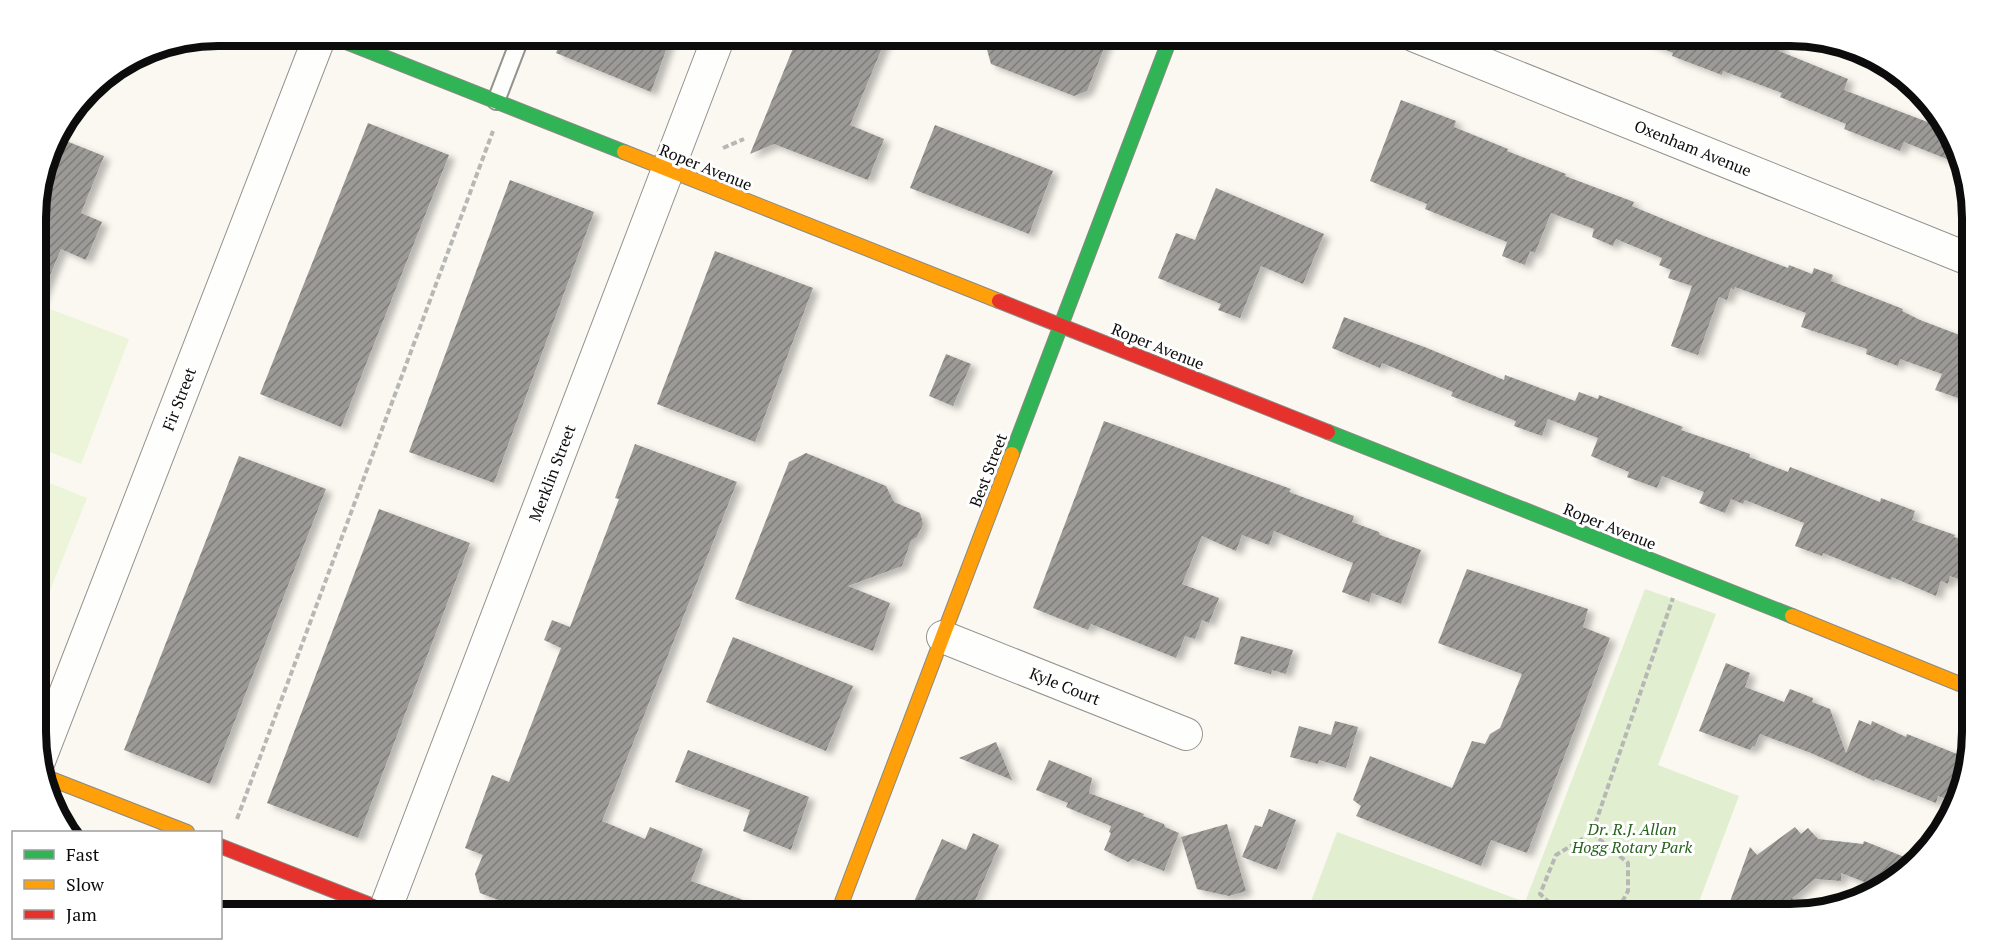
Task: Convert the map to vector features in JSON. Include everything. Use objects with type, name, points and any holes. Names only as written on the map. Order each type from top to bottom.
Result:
[{"type":"street","name":"Fir Street","points":[[47,741],[316,46]]},
{"type":"street","name":"Roper Avenue","points":[[356,46],[1962,685]]},
{"type":"street","name":"Merklin Street","points":[[393,904],[715,46]]},
{"type":"street","name":"Best Street","points":[[841,904],[1167,46]]},
{"type":"street","name":"Oxenham Avenue","points":[[1440,46],[1962,256]]},
{"type":"street","name":"Kyle Court","points":[[943,637],[1186,734]]},
{"type":"street","points":[[53,780],[184,831]]},
{"type":"street","points":[[222,847],[367,904]]},
{"type":"lane","points":[[496,101],[517,46]]},
{"type":"path","points":[[237,819],[494,128]]},
{"type":"path","points":[[723,148],[744,139]]},
{"type":"path","points":[[1551,904],[1540,894],[1556,855],[1592,833],[1673,598]]},
{"type":"path","points":[[1592,833],[1628,863],[1628,891],[1621,904]]},
{"type":"green space","points":[[47,308],[129,339],[81,464],[47,451]]},
{"type":"green space","points":[[46,482],[87,498],[46,600]]},
{"type":"green space","name":"Dr. R.J. Allan Hogg Rotary Park","points":[[1645,589],[1716,614],[1658,765],[1739,796],[1698,904],[1310,904],[1337,832],[1525,902]]},
{"type":"building","points":[[559,46],[667,46],[651,92],[556,53]]},
{"type":"building","points":[[794,46],[883,46],[850,125],[884,139],[868,180],[774,144],[750,154]]},
{"type":"building","points":[[986,46],[1105,46],[1087,91],[1074,96],[991,64]]},
{"type":"building","points":[[1657,46],[1781,46],[1779,51],[1848,79],[1844,90],[1933,124],[1951,161],[1904,142],[1900,151],[1844,129],[1846,124],[1780,97],[1782,93],[1723,71],[1722,75],[1672,56],[1673,53]]},
{"type":"building","points":[[1401,100],[1456,121],[1454,127],[1508,149],[1507,151],[1634,202],[1632,206],[1788,268],[1789,265],[1812,274],[1814,268],[1833,275],[1831,281],[1903,309],[1902,311],[1920,320],[1962,336],[1961,399],[1935,390],[1942,374],[1900,359],[1898,366],[1866,354],[1867,349],[1801,327],[1806,313],[1735,287],[1734,290],[1731,288],[1727,300],[1719,297],[1698,355],[1671,346],[1692,286],[1668,278],[1671,270],[1659,265],[1662,258],[1616,239],[1613,246],[1592,237],[1594,229],[1551,213],[1535,253],[1530,251],[1525,265],[1502,256],[1507,242],[1425,209],[1427,204],[1370,181]]},
{"type":"building","points":[[368,123],[449,155],[341,427],[260,394]]},
{"type":"building","points":[[935,125],[1053,171],[1029,234],[910,188]]},
{"type":"building","points":[[65,140],[104,156],[81,213],[102,222],[86,260],[61,249],[47,283],[48,196],[52,174]]},
{"type":"building","points":[[510,180],[594,212],[494,483],[409,452]]},
{"type":"building","points":[[1216,188],[1324,234],[1303,284],[1261,266],[1240,318],[1218,310],[1221,304],[1158,278],[1176,233],[1195,240]]},
{"type":"building","points":[[715,251],[813,288],[755,442],[657,404]]},
{"type":"building","points":[[1344,317],[1504,380],[1505,375],[1575,401],[1579,392],[1598,399],[1599,395],[1683,427],[1681,430],[1750,454],[1749,457],[1788,472],[1790,467],[1880,502],[1881,498],[1915,511],[1912,520],[1955,535],[1954,537],[1962,540],[1962,580],[1950,576],[1948,584],[1941,581],[1936,596],[1892,577],[1891,580],[1823,553],[1822,556],[1795,546],[1804,523],[1745,500],[1743,504],[1731,499],[1725,513],[1699,503],[1704,492],[1662,476],[1657,488],[1627,477],[1629,472],[1591,456],[1598,438],[1548,419],[1542,436],[1514,426],[1516,421],[1451,396],[1453,392],[1382,363],[1380,368],[1332,348]]},
{"type":"building","points":[[946,354],[971,364],[953,406],[929,396]]},
{"type":"building","points":[[1104,421],[1291,489],[1289,492],[1354,516],[1352,522],[1421,550],[1401,604],[1372,593],[1369,602],[1342,592],[1353,563],[1274,531],[1269,545],[1242,535],[1236,551],[1202,536],[1182,584],[1219,598],[1209,623],[1202,620],[1195,639],[1185,636],[1176,658],[1091,624],[1088,630],[1033,608]]},
{"type":"building","points":[[635,444],[737,482],[602,821],[645,839],[650,827],[703,849],[691,881],[754,904],[508,904],[480,893],[475,874],[483,855],[465,848],[492,775],[509,782],[561,648],[544,640],[552,620],[570,627],[619,499],[615,498]]},
{"type":"building","points":[[806,453],[886,486],[894,502],[920,513],[923,524],[917,537],[911,541],[902,566],[848,586],[890,603],[873,651],[735,599],[789,462]]},
{"type":"building","points":[[239,456],[326,489],[210,784],[124,750]]},
{"type":"building","points":[[379,509],[470,543],[358,838],[267,803]]},
{"type":"building","points":[[1467,569],[1588,609],[1583,627],[1610,638],[1527,853],[1491,840],[1481,866],[1356,816],[1361,806],[1353,800],[1370,756],[1452,788],[1472,741],[1485,744],[1490,734],[1500,728],[1522,674],[1438,643]]},
{"type":"building","points":[[1241,636],[1293,650],[1286,674],[1272,670],[1271,674],[1234,664]]},
{"type":"building","points":[[733,637],[853,686],[826,751],[706,702]]},
{"type":"building","points":[[1726,663],[1750,673],[1745,687],[1784,702],[1790,689],[1813,698],[1812,702],[1830,709],[1846,753],[1859,720],[1871,725],[1872,721],[1906,737],[1907,734],[1960,755],[1948,799],[1938,796],[1936,803],[1875,779],[1874,781],[1811,753],[1760,734],[1755,746],[1750,750],[1699,731]]},
{"type":"building","points":[[1335,721],[1358,727],[1346,768],[1319,760],[1318,764],[1290,757],[1299,726],[1331,735]]},
{"type":"building","points":[[996,742],[1012,780],[959,758]]},
{"type":"building","points":[[688,750],[809,797],[791,850],[743,831],[750,810],[675,782]]},
{"type":"building","points":[[1049,760],[1092,778],[1089,793],[1144,814],[1143,816],[1179,833],[1164,871],[1133,859],[1128,862],[1104,850],[1111,833],[1109,832],[1111,826],[1066,807],[1068,803],[1036,790]]},
{"type":"building","points":[[1269,809],[1296,820],[1277,870],[1242,857],[1255,825],[1262,827]]},
{"type":"building","points":[[1227,824],[1246,891],[1229,896],[1197,889],[1181,837]]},
{"type":"building","points":[[1795,827],[1801,834],[1808,828],[1818,839],[1863,844],[1864,841],[1907,858],[1871,884],[1841,873],[1841,881],[1815,879],[1792,898],[1795,901],[1792,904],[1729,904],[1750,847],[1757,855]]},
{"type":"building","points":[[973,833],[999,845],[974,904],[913,904],[942,839],[966,850]]},
{"type":"traffic: fast","points":[[356,46],[624,152]]},
{"type":"traffic: fast","points":[[1012,454],[1167,46]]},
{"type":"traffic: fast","points":[[1328,432],[1792,616]]},
{"type":"traffic: slow","points":[[624,152],[999,301]]},
{"type":"traffic: slow","points":[[841,904],[1012,454]]},
{"type":"traffic: slow","points":[[1792,616],[1962,685]]},
{"type":"traffic: slow","points":[[53,780],[184,831]]},
{"type":"traffic: jam","points":[[999,301],[1328,432]]},
{"type":"traffic: jam","points":[[222,847],[368,904]]}]
